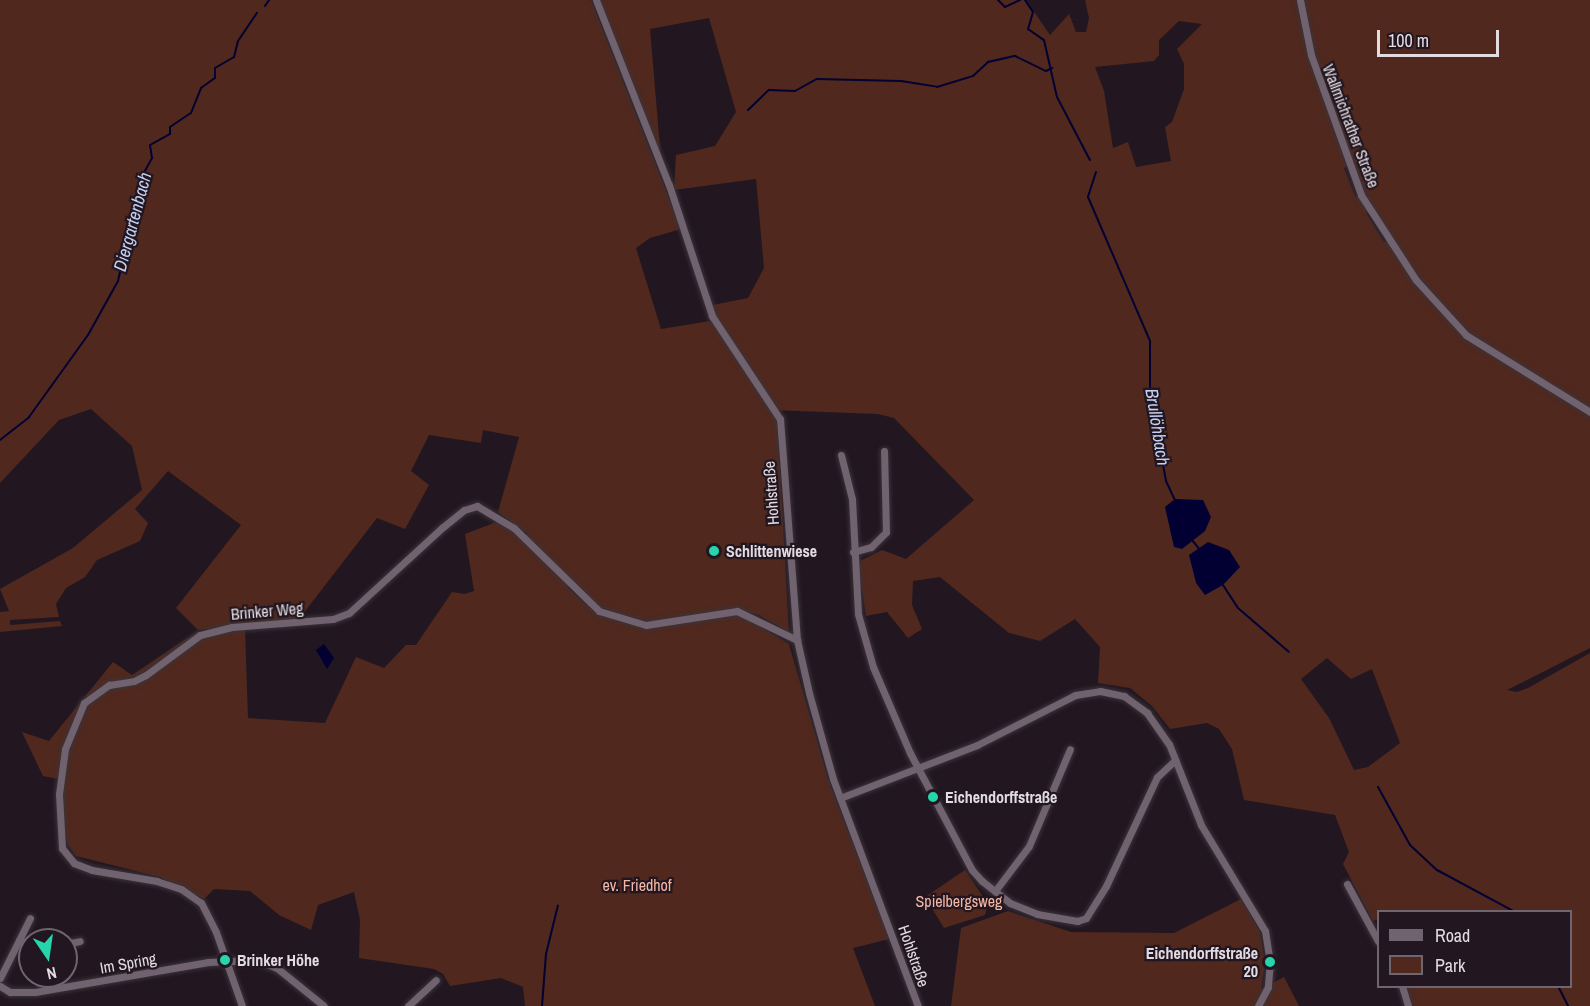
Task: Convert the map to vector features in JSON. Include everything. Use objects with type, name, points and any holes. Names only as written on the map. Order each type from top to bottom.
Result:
[{"type":"street","name":"Hohlstraße","points":[[596,0],[669,185],[712,316],[780,418],[797,640],[840,798],[918,1006]]},
{"type":"street","name":"Wallmichrather Straße","points":[[1300,0],[1311,55],[1361,195],[1416,280],[1466,335],[1590,412]]},
{"type":"street","points":[[853,552],[871,547],[886,532],[884,451]]},
{"type":"street","points":[[841,455],[852,499],[858,614],[866,646],[918,769],[972,870],[1010,903],[1037,914],[1077,921],[1086,918],[1106,886],[1157,777],[1175,760]]},
{"type":"street","name":"Brinker Weg","points":[[242,1006],[201,903],[181,889],[157,880],[92,870],[74,863],[62,848],[58,794],[65,748],[84,703],[109,685],[134,681],[146,675],[200,635],[232,627],[333,619],[348,613],[443,527],[464,510],[477,506],[514,528],[599,611],[646,625],[737,611],[758,618],[777,634],[797,640]]},
{"type":"street","points":[[840,798],[918,769],[1016,727],[1075,695],[1100,691],[1124,696],[1147,713],[1169,744],[1201,825],[1265,931],[1270,962],[1268,987],[1258,1006]]},
{"type":"street","points":[[995,891],[1029,846],[1070,749]]},
{"type":"street","points":[[1347,884],[1377,939]]},
{"type":"street","points":[[25,928],[30,918]]},
{"type":"street","points":[[0,978],[18,942]]},
{"type":"street","points":[[225,960],[257,960],[277,968],[324,1006]]},
{"type":"street","name":"Im Spring","points":[[0,986],[10,992],[36,992],[225,960]]},
{"type":"street","points":[[408,1006],[436,980]]},
{"type":"street","points":[[1402,988],[1408,1006]]},
{"type":"green space","name":"ev. Friedhof","points":[[0,0],[591,0],[681,229],[650,238],[636,248],[661,329],[716,320],[713,305],[748,298],[764,268],[756,179],[674,190],[676,155],[715,146],[736,112],[709,18],[650,29],[661,159],[599,0],[1026,0],[1050,35],[1069,14],[1076,32],[1086,32],[1089,18],[1085,0],[1590,0],[1590,648],[1507,690],[1517,692],[1528,688],[1590,653],[1590,1006],[1413,1006],[1407,988],[1572,988],[1572,910],[1377,910],[1377,919],[1373,921],[1343,864],[1349,852],[1335,815],[1244,800],[1232,749],[1219,729],[1207,723],[1170,729],[1152,706],[1130,688],[1098,683],[1100,647],[1075,619],[1040,641],[1009,633],[940,577],[913,581],[912,605],[922,629],[908,638],[887,612],[866,616],[858,562],[882,550],[906,559],[974,500],[894,418],[878,414],[772,410],[777,420],[789,632],[759,615],[738,609],[648,622],[601,610],[576,585],[567,587],[597,614],[645,627],[737,613],[789,644],[828,779],[889,939],[853,948],[875,1006],[525,1006],[523,987],[501,978],[450,986],[443,974],[434,969],[359,958],[360,920],[354,892],[318,905],[311,930],[279,915],[250,891],[214,889],[204,899],[160,877],[76,856],[68,845],[63,822],[63,780],[43,776],[22,732],[49,741],[113,662],[132,675],[198,631],[208,637],[245,629],[248,718],[325,723],[356,657],[384,668],[406,645],[416,645],[452,592],[465,594],[474,591],[465,534],[499,521],[517,536],[528,534],[498,512],[519,437],[483,430],[481,443],[429,435],[411,471],[429,485],[405,529],[377,518],[299,619],[198,630],[176,608],[241,525],[168,471],[135,509],[148,523],[140,541],[97,560],[85,577],[66,588],[56,604],[59,617],[10,620],[10,625],[60,621],[62,626],[0,632],[0,612],[9,611],[0,589],[73,548],[142,490],[132,446],[91,409],[59,420],[0,483]],"holes":[[[1179,21],[1202,24],[1177,49],[1184,64],[1184,89],[1172,122],[1165,127],[1171,161],[1136,167],[1128,142],[1113,148],[1104,91],[1095,67],[1154,61],[1159,55],[1159,40]],[[1354,162],[1360,182],[1368,198],[1355,196],[1344,168]],[[1373,207],[1394,240],[1384,242],[1366,213]],[[1327,658],[1351,679],[1372,669],[1400,743],[1368,767],[1354,770],[1329,718],[1301,679]]]},
{"type":"green space","name":"Spielbergsweg","points":[[965,870],[988,904],[985,915],[944,928],[925,897]]},
{"type":"green space","points":[[1241,899],[1260,932],[1265,964],[1261,989],[1284,977],[1299,1006],[951,1006],[961,928],[1008,911],[1071,932],[1174,933]]},
{"type":"shaded area","points":[[1175,499],[1203,500],[1211,517],[1205,531],[1182,549],[1174,547],[1165,507]]},
{"type":"shaded area","points":[[1208,542],[1229,550],[1240,567],[1223,585],[1205,595],[1196,583],[1189,555]]},
{"type":"shaded area","points":[[324,644],[334,658],[327,669],[316,650]]},
{"type":"waterway","name":"Diergartenbach","points":[[265,6],[269,0]]},
{"type":"waterway","name":"Brullöhbach","points":[[998,0],[1005,7],[1020,0]]},
{"type":"waterway","name":"Brullöhbach","points":[[1025,0],[1033,12],[1028,29],[1044,40],[1057,97],[1090,160]]},
{"type":"waterway","name":"Diergartenbach","points":[[0,440],[29,417],[88,335],[118,281],[141,178],[152,158],[150,145],[170,134],[170,127],[191,113],[201,88],[215,78],[215,68],[234,57],[238,41],[257,13]]},
{"type":"waterway","points":[[748,110],[769,90],[795,91],[817,79],[901,81],[937,87],[973,76],[988,62],[1015,56],[1046,71],[1052,68]]},
{"type":"waterway","name":"Brullöhbach","points":[[1096,172],[1088,197],[1150,341],[1150,392],[1166,481],[1176,502]]},
{"type":"waterway","name":"Brullöhbach","points":[[1192,540],[1200,550]]},
{"type":"waterway","name":"Brullöhbach","points":[[1223,585],[1238,608],[1289,652]]},
{"type":"waterway","name":"Brullöhbach","points":[[1378,787],[1410,845],[1437,870],[1511,910]]},
{"type":"waterway","points":[[542,1006],[546,954],[558,905]]},
{"type":"waterway","name":"Brullöhbach","points":[[1559,988],[1568,1006]]},
{"type":"place","name":"Schlittenwiese","points":[[714,551]]},
{"type":"place","name":"Eichendorffstraße","points":[[933,797]]},
{"type":"place","name":"Brinker Höhe","points":[[225,960]]},
{"type":"place","name":"Eichendorffstraße 20","points":[[1270,962]]}]
